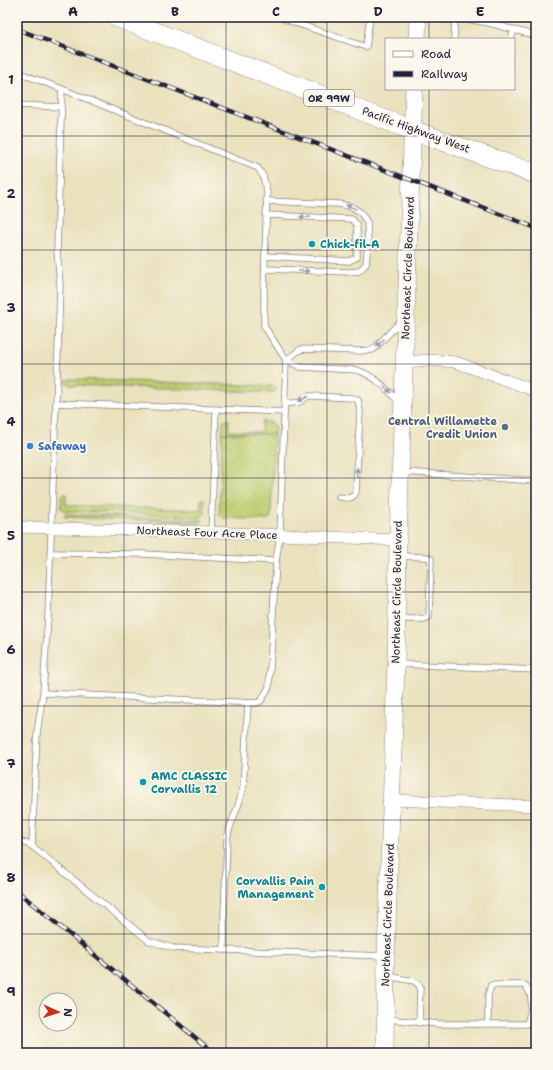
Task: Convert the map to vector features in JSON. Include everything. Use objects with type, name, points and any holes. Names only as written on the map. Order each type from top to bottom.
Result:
[{"type":"highway","name":"Pacific Highway West","points":[[116,17],[412,130],[536,174]]},
{"type":"main road","points":[[417,38],[418,17]]},
{"type":"main road","name":"Northeast Circle Boulevard","points":[[385,1053],[386,956],[396,664],[400,472],[407,315],[414,90]]},
{"type":"street","points":[[405,362],[430,360],[455,362],[536,391]]},
{"type":"street","name":"Northeast Four Acre Place","points":[[17,527],[280,535],[398,548]]},
{"type":"street","points":[[392,800],[536,806]]},
{"type":"lane","points":[[285,17],[284,19],[366,47],[370,17]]},
{"type":"lane","points":[[431,17],[488,23],[533,35]]},
{"type":"lane","points":[[454,38],[455,19]]},
{"type":"lane","points":[[511,38],[514,30]]},
{"type":"lane","points":[[17,72],[258,168],[263,176],[267,192],[264,326],[286,360],[300,367],[357,370],[364,372],[383,385],[403,406]]},
{"type":"lane","points":[[32,846],[37,733],[43,693],[56,403],[60,284],[57,251],[62,89]]},
{"type":"lane","points":[[17,105],[61,107]]},
{"type":"lane","points":[[265,269],[349,272],[359,271],[366,264],[368,242],[367,222],[360,212],[352,207],[339,204],[266,201]]},
{"type":"lane","points":[[265,256],[349,261],[357,257],[358,239],[357,224],[352,220],[266,215]]},
{"type":"lane","points":[[286,360],[301,349],[373,350],[407,315]]},
{"type":"lane","points":[[43,693],[248,703],[256,703],[261,701],[269,687],[276,561],[280,535],[286,360]]},
{"type":"lane","points":[[284,404],[300,402],[308,396],[352,398],[358,400],[360,411],[356,492],[352,498],[339,497]]},
{"type":"lane","points":[[56,403],[284,412]]},
{"type":"lane","points":[[211,532],[216,410]]},
{"type":"lane","points":[[400,472],[536,481]]},
{"type":"lane","points":[[397,620],[424,619],[429,617],[431,558],[398,548]]},
{"type":"lane","points":[[50,553],[143,554],[276,561]]},
{"type":"lane","points":[[396,664],[536,670]]},
{"type":"lane","points":[[224,950],[228,840],[229,830],[243,788],[248,703]]},
{"type":"lane","points":[[17,839],[32,846],[149,942],[173,948],[386,956]]},
{"type":"lane","points":[[386,976],[414,981],[420,986],[420,1023]]},
{"type":"lane","points":[[385,1019],[420,1023],[488,1024],[527,1024],[531,1010],[531,992],[525,985],[491,985],[488,996],[488,1024]]},
{"type":"green space","points":[[67,380],[273,386],[276,388],[275,392],[263,392],[70,385],[66,383]]},
{"type":"green space","points":[[223,420],[229,420],[229,431],[261,432],[262,421],[270,422],[275,426],[274,434],[222,433]]},
{"type":"green space","points":[[222,433],[274,434],[271,517],[267,520],[223,518],[219,514]]},
{"type":"green space","points":[[66,494],[66,505],[200,510],[201,499],[204,499],[205,514],[198,517],[65,511],[61,508],[61,496]]},
{"type":"green space","points":[[65,514],[203,520],[200,523],[65,517]]},
{"type":"railway","points":[[17,29],[536,228]]},
{"type":"railway","points":[[17,891],[214,1053]]},
{"type":"place","name":"Chick-fil-A","points":[[312,244]]},
{"type":"place","name":"Central Willamette Credit Union","points":[[505,427]]},
{"type":"place","name":"Safeway","points":[[30,446]]},
{"type":"place","name":"AMC CLASSIC Corvallis 12","points":[[143,782]]},
{"type":"place","name":"Corvallis Pain Management","points":[[322,887]]}]
